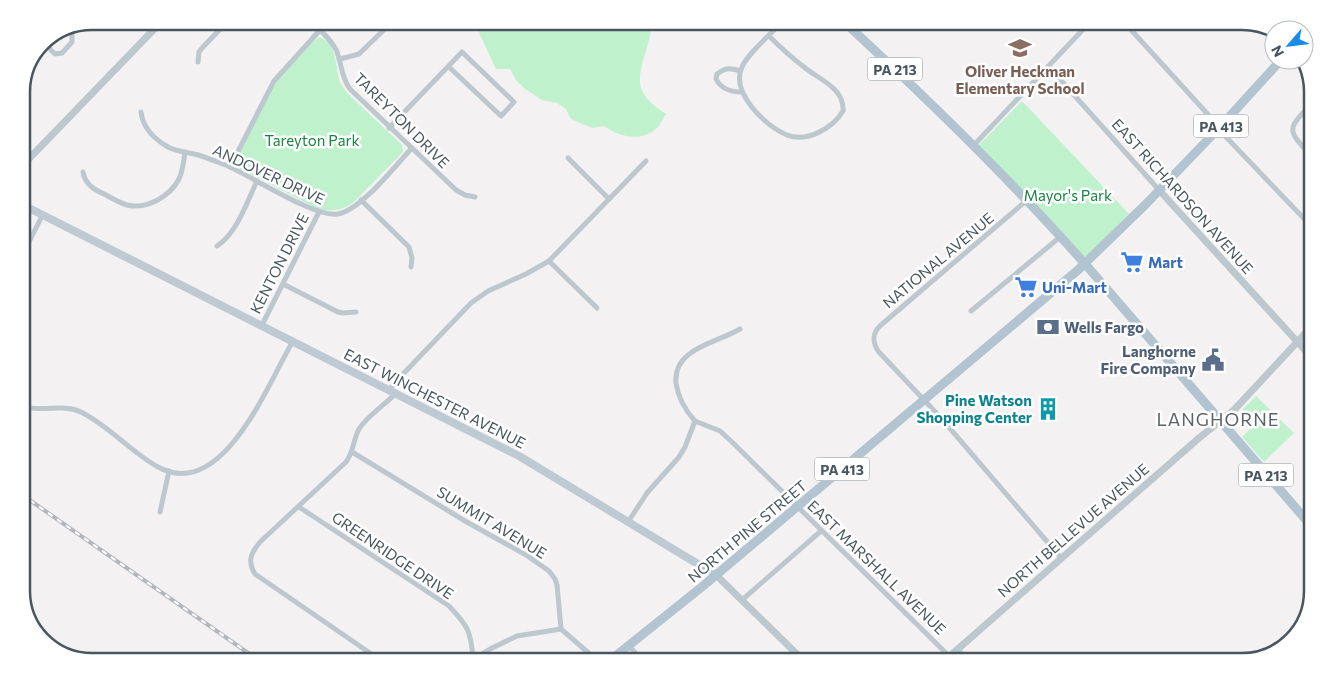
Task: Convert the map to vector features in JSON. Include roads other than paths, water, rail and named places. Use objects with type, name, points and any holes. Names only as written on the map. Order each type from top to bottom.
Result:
[{"type":"main road","name":"PA 213","points":[[853,30],[974,145],[1060,237],[1304,517]]},
{"type":"main road","name":"PA 413","points":[[1085,264],[1219,128],[1272,70]]},
{"type":"main road","name":"EAST WINCHESTER AVENUE","points":[[30,208],[519,456],[716,575]]},
{"type":"main road","name":"NORTH PINE STREET","points":[[619,653],[716,575],[1085,264]]},
{"type":"street","points":[[30,158],[153,30]]},
{"type":"street","points":[[198,62],[199,52],[219,30]]},
{"type":"street","points":[[230,167],[274,81],[320,30]]},
{"type":"street","name":"TAREYTON DRIVE","points":[[320,30],[332,43],[340,59],[342,74],[346,83],[389,128],[456,190],[465,195],[475,196]]},
{"type":"street","points":[[340,59],[360,54],[384,30]]},
{"type":"street","points":[[769,36],[803,67],[829,84],[842,101],[843,111],[836,120],[821,131],[809,136],[787,135],[769,123],[753,108],[742,92],[740,71],[744,62],[775,30]]},
{"type":"street","points":[[974,145],[1083,30]]},
{"type":"street","points":[[1131,30],[1304,218]]},
{"type":"street","points":[[49,48],[55,54],[62,53],[72,42],[72,33]]},
{"type":"street","points":[[389,128],[462,52],[514,102],[501,116],[449,67]]},
{"type":"street","name":"EAST RICHARDSON AVENUE","points":[[1049,67],[1304,349]]},
{"type":"street","points":[[740,71],[730,68],[726,69],[717,74],[716,79],[720,86],[728,90],[742,92]]},
{"type":"street","name":"ANDOVER DRIVE","points":[[141,112],[142,121],[150,132],[168,146],[230,167],[319,212],[328,214],[348,210],[362,200],[411,149]]},
{"type":"street","points":[[1304,112],[1294,123],[1292,130],[1304,148]]},
{"type":"street","points":[[83,172],[87,184],[100,193],[126,205],[145,205],[157,200],[176,183],[181,172],[185,152]]},
{"type":"street","points":[[568,158],[610,199]]},
{"type":"street","points":[[370,653],[255,574],[250,563],[254,549],[338,471],[352,452],[360,428],[393,392],[416,360],[471,303],[488,291],[526,274],[549,261],[646,161]]},
{"type":"street","points":[[217,246],[224,242],[232,232],[257,181]]},
{"type":"street","points":[[362,200],[409,247],[412,258],[411,267]]},
{"type":"street","name":"NATIONAL AVENUE","points":[[924,400],[878,351],[873,341],[876,331],[1026,201]]},
{"type":"street","name":"KENTON DRIVE","points":[[262,325],[319,212]]},
{"type":"street","points":[[30,240],[43,214]]},
{"type":"street","points":[[971,311],[1060,237]]},
{"type":"street","points":[[549,261],[597,308]]},
{"type":"street","points":[[283,284],[338,312],[356,312]]},
{"type":"street","points":[[628,522],[647,493],[679,457],[695,421],[684,406],[677,388],[676,374],[678,365],[689,353],[740,329]]},
{"type":"street","name":"NORTH BELLEVUE AVENUE","points":[[953,653],[1201,436],[1234,410],[1304,335]]},
{"type":"street","points":[[30,408],[78,411],[95,421],[158,467],[179,473],[199,470],[220,456],[247,425],[294,341]]},
{"type":"street","points":[[924,400],[1062,559]]},
{"type":"street","name":"EAST MARSHALL AVENUE","points":[[695,421],[720,432],[946,653]]},
{"type":"street","name":"SUMMIT AVENUE","points":[[352,452],[526,555],[549,571],[557,585],[561,629]]},
{"type":"street","points":[[160,512],[169,471]]},
{"type":"street","name":"GREENRIDGE DRIVE","points":[[299,506],[449,606],[468,628],[472,640],[471,653]]},
{"type":"street","points":[[742,600],[821,531]]},
{"type":"street","name":"EAST WINCHESTER AVENUE","points":[[716,575],[796,653]]},
{"type":"street","points":[[483,653],[517,636],[561,629],[589,653]]},
{"type":"street","points":[[628,645],[636,653]]},
{"type":"street","points":[[958,649],[961,653]]},
{"type":"railway","points":[[30,500],[248,653]]},
{"type":"place","name":"Oliver Heckman Elementary School","points":[[1020,48]]},
{"type":"place","name":"Mart","points":[[1132,262]]},
{"type":"place","name":"Uni-Mart","points":[[1026,287]]},
{"type":"place","name":"Wells Fargo","points":[[1048,327]]},
{"type":"place","name":"Langhorne Fire Company","points":[[1213,360]]},
{"type":"place","name":"Pine Watson Shopping Center","points":[[1048,409]]},
{"type":"district","name":"LANGHORNE","points":[[1218,419]]},
{"type":"park label","name":"Tareyton Park","points":[[312,140]]},
{"type":"park label","name":"Mayor's Park","points":[[1068,195]]}]
